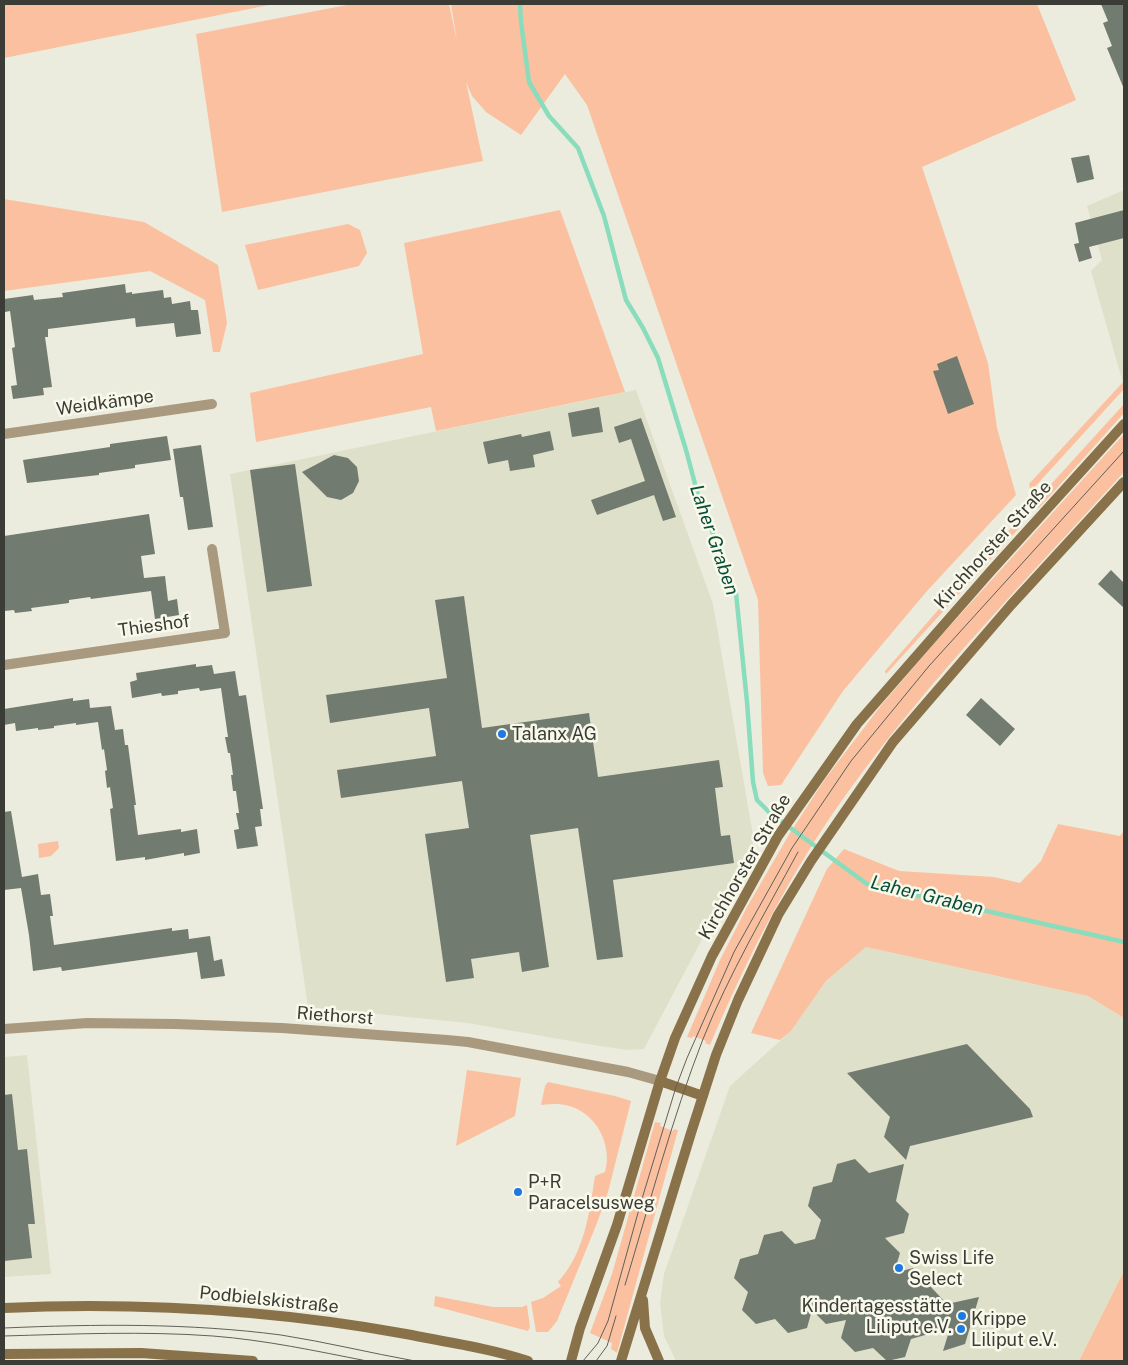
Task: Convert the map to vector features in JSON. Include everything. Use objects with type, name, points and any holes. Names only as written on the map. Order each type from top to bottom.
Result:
[{"type":"main road","name":"Kirchhorster Straße","points":[[571,1361],[580,1328],[617,1225],[660,1081],[678,1030],[712,956],[778,836],[857,724],[990,572],[1124,424]]},
{"type":"main road","points":[[621,1361],[716,1055],[738,1000],[778,915],[811,861],[893,742],[1011,605],[1124,482]]},
{"type":"main road","points":[[660,1081],[703,1096]]},
{"type":"main road","points":[[642,1296],[645,1328],[659,1361]]},
{"type":"main road","name":"Podbielskistraße","points":[[4,1308],[37,1306],[151,1307],[209,1309],[285,1316],[362,1326],[453,1343],[528,1361]]},
{"type":"main road","points":[[4,1354],[141,1354],[253,1361]]},
{"type":"street","name":"Weidkämpe","points":[[4,434],[212,404]]},
{"type":"street","name":"Thieshof","points":[[4,665],[225,633],[212,548]]},
{"type":"street","name":"Riethorst","points":[[4,1029],[87,1023],[166,1024],[282,1028],[447,1040],[468,1042],[609,1069],[660,1081]]},
{"type":"shaded area","points":[[4,4],[274,4],[4,58]]},
{"type":"shaded area","points":[[352,4],[449,4],[457,41],[451,4],[1037,4],[1076,100],[922,167],[988,363],[997,428],[1016,495],[927,591],[843,691],[781,785],[768,786],[763,773],[758,600],[587,105],[565,74],[521,135],[486,112],[472,96],[466,82],[483,161],[222,212],[196,34]]},
{"type":"shaded area","points":[[1124,190],[1123,383],[1091,271],[1102,260],[1087,206]]},
{"type":"shaded area","points":[[4,199],[144,222],[218,265],[227,323],[220,352],[213,352],[205,300],[150,271],[4,291]]},
{"type":"shaded area","points":[[560,210],[625,392],[436,431],[431,407],[256,442],[250,393],[423,354],[404,243]]},
{"type":"shaded area","points":[[348,224],[360,230],[367,253],[359,266],[258,290],[245,245]]},
{"type":"shaded area","points":[[1124,381],[1124,389],[1031,491],[1029,484]]},
{"type":"shaded area","name":"Talanx AG","points":[[636,390],[713,604],[754,841],[644,1049],[628,1050],[599,1046],[468,1023],[308,1007],[230,474]]},
{"type":"shaded area","points":[[1124,404],[1124,413],[1039,508],[1036,508],[1034,503]]},
{"type":"shaded area","points":[[1124,434],[1124,472],[980,630],[910,711],[825,825],[788,886],[754,948],[710,1045],[705,1043],[706,1041],[693,1036],[692,1038],[687,1037],[720,960],[747,907],[790,833],[825,779],[883,703],[938,639]]},
{"type":"shaded area","points":[[1021,517],[1022,525],[886,674],[885,671]]},
{"type":"shaded area","points":[[1058,824],[1120,836],[1124,831],[1124,1018],[1088,996],[866,947],[826,981],[791,1031],[780,1040],[751,1033],[827,869],[844,849],[899,871],[994,877],[1020,883],[1041,861]]},
{"type":"shaded area","points":[[58,841],[59,848],[51,856],[39,858],[38,844]]},
{"type":"shaded area","points":[[866,947],[1088,996],[1124,1018],[1124,1271],[1079,1361],[676,1361],[664,1336],[660,1303],[664,1274],[730,1086],[791,1031],[826,981]]},
{"type":"shaded area","points":[[27,1055],[51,1274],[4,1277],[4,1057]]},
{"type":"shaded area","points":[[467,1070],[521,1078],[515,1116],[456,1146]]},
{"type":"shaded area","points":[[548,1082],[631,1101],[608,1192],[557,1321],[548,1332],[536,1332],[531,1302],[543,1298],[561,1286],[558,1282],[567,1270],[580,1245],[595,1176],[605,1172],[607,1162],[607,1151],[604,1141],[600,1132],[587,1115],[566,1105],[541,1105],[545,1086]]},
{"type":"shaded area","points":[[655,1122],[661,1123],[660,1126],[673,1131],[674,1129],[678,1130],[617,1353],[611,1349],[612,1343],[590,1333],[612,1274]]},
{"type":"shaded area","points":[[1124,1271],[1124,1361],[1079,1361]]},
{"type":"shaded area","points":[[435,1296],[493,1307],[522,1307],[527,1305],[530,1327],[528,1331],[434,1306]]},
{"type":"building","points":[[1101,4],[1124,4],[1124,89],[1107,48],[1112,46],[1103,23],[1108,21]]},
{"type":"building","points":[[1089,155],[1094,179],[1077,183],[1071,158]]},
{"type":"building","points":[[1124,210],[1124,238],[1089,247],[1092,258],[1079,262],[1074,244],[1079,243],[1075,223]]},
{"type":"building","points":[[125,284],[126,293],[163,290],[164,298],[171,297],[172,304],[190,301],[191,310],[198,310],[201,334],[176,337],[174,323],[136,327],[135,318],[48,329],[48,337],[45,337],[52,387],[43,388],[44,395],[13,399],[11,386],[17,385],[12,348],[15,347],[10,311],[5,312],[4,299],[33,295],[34,300],[63,297],[62,293]]},
{"type":"building","points":[[957,356],[974,404],[948,414],[933,371],[939,370],[937,364]]},
{"type":"building","points":[[599,407],[603,432],[572,437],[568,413]]},
{"type":"building","points":[[641,418],[676,517],[663,521],[654,495],[597,515],[591,500],[645,481],[631,439],[619,443],[614,427]]},
{"type":"building","points":[[550,431],[554,450],[533,455],[535,467],[510,471],[508,460],[488,464],[483,442],[521,434],[522,437]]},
{"type":"building","points":[[167,436],[171,460],[135,465],[135,468],[99,473],[99,475],[27,483],[23,460]]},
{"type":"building","points":[[201,445],[213,527],[188,530],[183,497],[180,497],[173,449]]},
{"type":"building","points":[[334,455],[348,458],[357,467],[359,481],[353,493],[341,500],[327,497],[302,472]]},
{"type":"building","points":[[295,464],[312,586],[267,592],[250,470]]},
{"type":"building","points":[[149,514],[155,554],[141,556],[144,578],[165,576],[168,601],[177,599],[179,615],[155,619],[151,591],[69,600],[69,603],[31,608],[32,611],[15,613],[14,610],[4,611],[4,536]]},
{"type":"building","points":[[1111,570],[1124,583],[1124,608],[1098,584]]},
{"type":"building","points":[[464,596],[482,728],[589,713],[598,777],[719,760],[723,787],[715,788],[721,836],[730,835],[734,863],[613,880],[623,957],[597,960],[578,828],[530,835],[549,967],[522,972],[519,952],[471,959],[474,978],[446,982],[425,834],[469,828],[462,781],[341,798],[337,770],[436,756],[429,708],[330,723],[326,695],[447,678],[435,600]]},
{"type":"building","points":[[196,664],[196,667],[212,665],[214,674],[235,671],[239,696],[246,695],[263,809],[260,809],[262,826],[255,827],[258,846],[237,849],[234,830],[239,829],[236,813],[239,813],[236,791],[233,791],[230,753],[228,753],[225,737],[228,737],[221,688],[200,691],[199,688],[178,691],[178,694],[162,696],[161,693],[132,698],[130,682],[137,680],[136,673]]},
{"type":"building","points":[[73,698],[73,701],[89,699],[90,708],[111,706],[115,730],[123,729],[125,745],[128,745],[138,835],[181,829],[181,832],[197,829],[200,853],[184,856],[184,853],[145,860],[145,857],[116,861],[110,809],[113,808],[110,787],[107,788],[105,771],[107,770],[98,722],[16,731],[15,723],[4,725],[4,709]]},
{"type":"building","points":[[981,698],[1015,729],[1000,746],[966,715]]},
{"type":"building","points":[[11,811],[22,877],[38,874],[41,895],[50,894],[53,916],[50,916],[54,945],[172,928],[172,931],[188,929],[189,939],[210,936],[214,961],[222,959],[225,976],[201,979],[197,952],[62,971],[61,967],[33,971],[21,888],[4,890],[4,812]]},
{"type":"building","points":[[967,1044],[1030,1109],[1033,1117],[910,1146],[906,1160],[884,1137],[890,1117],[847,1073]]},
{"type":"building","points":[[12,1094],[18,1150],[27,1149],[35,1224],[28,1224],[32,1258],[4,1261],[4,1095]]},
{"type":"building","points":[[855,1159],[869,1173],[904,1164],[896,1201],[909,1214],[904,1233],[885,1238],[900,1253],[894,1273],[913,1268],[947,1304],[979,1297],[965,1344],[943,1351],[950,1328],[911,1339],[905,1357],[887,1361],[873,1348],[855,1352],[841,1338],[846,1320],[826,1324],[812,1310],[807,1328],[788,1333],[775,1319],[756,1324],[742,1310],[748,1292],[734,1278],[740,1259],[758,1254],[764,1235],[782,1231],[795,1244],[815,1239],[821,1220],[808,1206],[813,1187],[832,1182],[837,1164]]},
{"type":"waterway","name":"Laher Graben","points":[[520,4],[529,82],[549,116],[578,148],[604,216],[626,300],[658,358],[698,495],[736,593],[753,782],[757,800],[770,813],[867,884],[1124,942]]},
{"type":"tram line","points":[[583,1361],[598,1343],[608,1321],[641,1202],[676,1087],[687,1058],[734,952],[792,848],[851,761],[929,666],[1124,451]]},
{"type":"tram line","points":[[625,1285],[671,1130],[703,1039],[736,967],[798,852]]},
{"type":"tram line","points":[[596,1361],[607,1346],[616,1316]]},
{"type":"tram line","points":[[4,1328],[108,1325],[212,1328],[281,1335],[415,1361]]},
{"type":"tram line","points":[[4,1336],[135,1333],[187,1334],[271,1343],[367,1361]]},
{"type":"place","name":"Talanx AG","points":[[502,734]]},
{"type":"place","name":"P+R Paracelsusweg","points":[[518,1192]]},
{"type":"place","name":"Swiss Life Select","points":[[899,1268]]},
{"type":"place","name":"Kindertagesstätte Liliput e.V.","points":[[962,1316]]},
{"type":"place","name":"Krippe Liliput e.V.","points":[[961,1329]]}]
